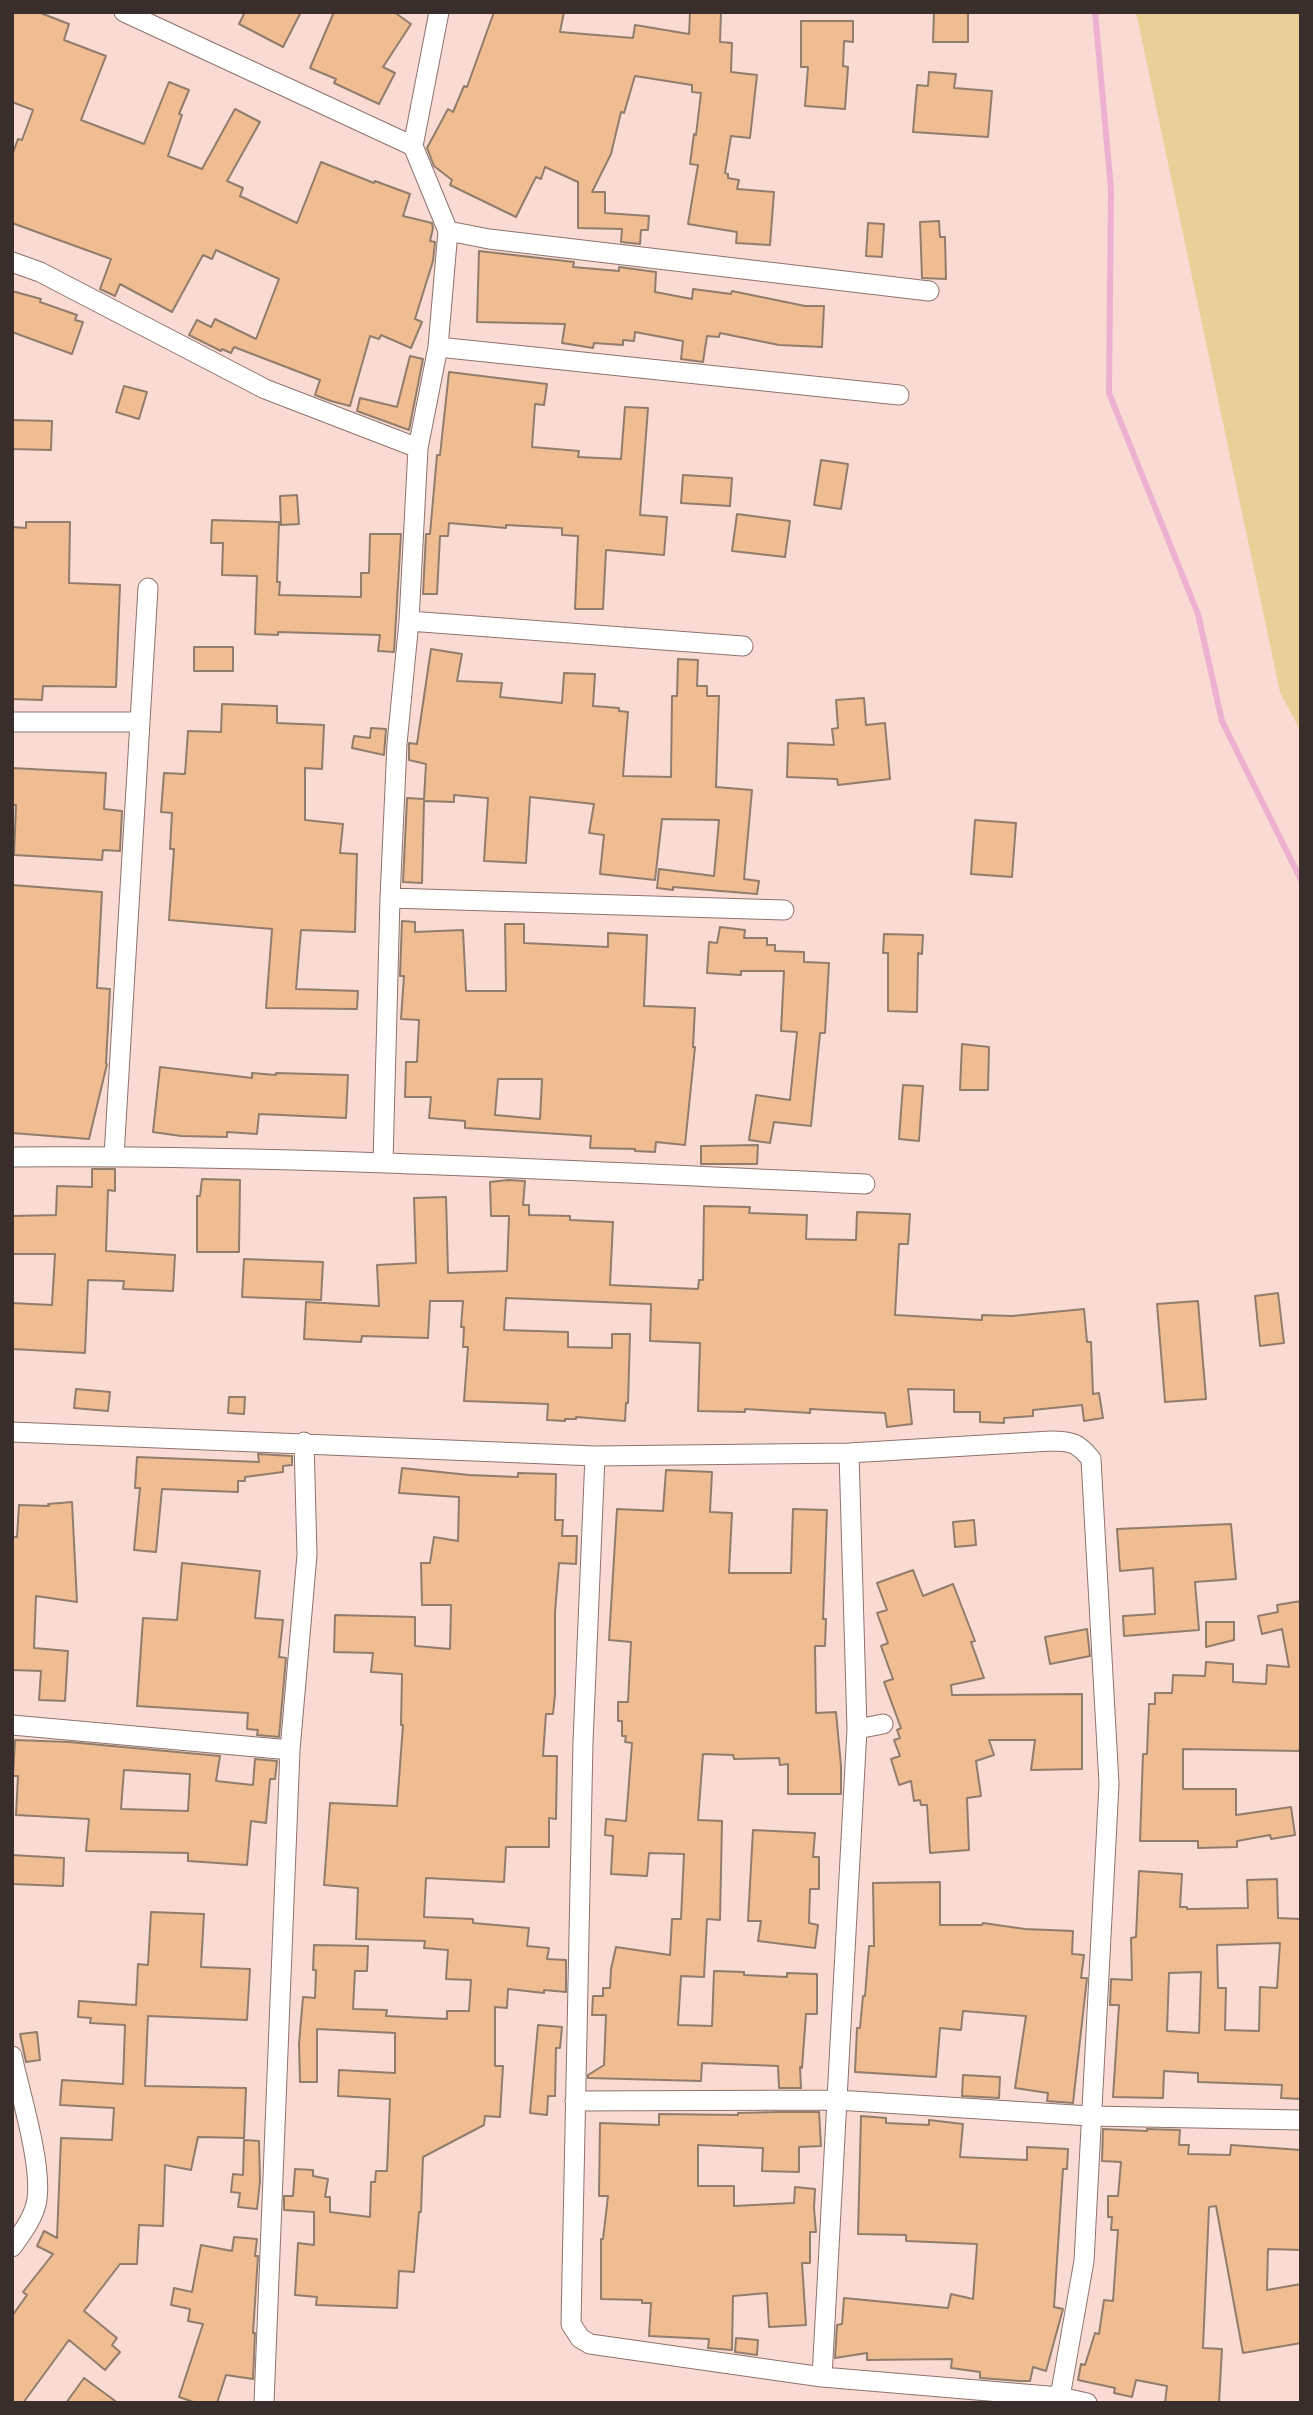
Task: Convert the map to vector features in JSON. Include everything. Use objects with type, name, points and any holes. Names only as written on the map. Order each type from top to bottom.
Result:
[{"type":"street","points":[[124,12],[413,146]]},
{"type":"street","points":[[383,1163],[397,744],[409,621],[418,448],[438,347],[448,231],[413,146],[439,12]]},
{"type":"street","points":[[448,231],[502,241],[929,291]]},
{"type":"street","points":[[12,262],[40,272],[265,389],[418,448]]},
{"type":"street","points":[[438,347],[899,395]]},
{"type":"street","points":[[114,1157],[148,588]]},
{"type":"street","points":[[409,621],[743,646]]},
{"type":"street","points":[[12,722],[140,722]]},
{"type":"street","points":[[390,898],[784,910]]},
{"type":"street","points":[[12,1157],[383,1163],[864,1184]]},
{"type":"street","points":[[12,1432],[596,1456],[849,1453],[1051,1441],[1068,1441],[1081,1447],[1091,1459],[1109,1784],[1084,2261],[1060,2397]]},
{"type":"street","points":[[264,2403],[290,1750],[307,1555],[304,1442]]},
{"type":"street","points":[[822,2377],[858,1729],[849,1453]]},
{"type":"street","points":[[596,1456],[583,1742],[571,2324],[574,2332],[590,2344],[822,2377],[1060,2397],[1087,2403]]},
{"type":"street","points":[[858,1729],[883,1724]]},
{"type":"street","points":[[12,1725],[290,1750]]},
{"type":"street","points":[[12,2056],[37,2168],[37,2201],[24,2231],[12,2247]]},
{"type":"street","points":[[575,2101],[837,2100],[1090,2116],[1301,2120]]},
{"type":"shaded area","points":[[1136,12],[1301,12],[1301,732],[1280,692]]},
{"type":"building","points":[[12,12],[38,12],[69,24],[64,40],[106,56],[81,120],[144,144],[169,82],[189,90],[179,114],[182,115],[168,156],[202,169],[235,109],[260,122],[227,181],[243,188],[240,196],[297,223],[321,162],[410,194],[403,216],[432,223],[430,241],[435,242],[433,261],[415,319],[422,322],[411,348],[381,335],[379,339],[370,336],[350,406],[331,401],[315,395],[320,380],[234,347],[231,353],[222,349],[221,351],[189,335],[197,320],[211,327],[215,319],[256,339],[279,279],[216,250],[212,259],[203,255],[172,312],[120,284],[115,296],[100,289],[111,259],[12,223],[12,155],[18,139],[22,140],[33,110],[12,102]]},
{"type":"building","points":[[245,12],[301,12],[283,47],[239,24]]},
{"type":"building","points":[[334,12],[394,12],[411,24],[383,67],[395,73],[379,104],[334,83],[336,79],[310,68]]},
{"type":"building","points":[[494,12],[564,12],[560,32],[633,38],[635,25],[689,34],[690,12],[721,12],[720,42],[732,43],[731,72],[757,75],[750,138],[731,136],[725,173],[728,178],[739,180],[737,189],[774,192],[770,245],[736,243],[737,232],[688,224],[698,165],[690,164],[701,93],[692,92],[692,85],[635,76],[624,113],[621,112],[611,154],[592,192],[605,192],[605,213],[649,216],[648,230],[641,230],[640,244],[621,242],[622,229],[578,228],[578,182],[545,167],[541,179],[536,177],[516,217],[450,185],[452,180],[434,166],[427,148],[448,109],[453,112],[464,86],[467,87]]},
{"type":"building","points":[[934,12],[968,12],[968,42],[933,42]]},
{"type":"building","points":[[801,21],[853,21],[853,42],[844,41],[843,66],[848,67],[845,109],[805,106],[808,67],[801,67]]},
{"type":"building","points":[[929,72],[956,74],[954,88],[992,91],[988,137],[913,132],[917,85],[928,86]]},
{"type":"building","points":[[939,221],[940,237],[945,237],[946,279],[922,278],[920,222]]},
{"type":"building","points":[[868,223],[884,224],[882,257],[866,256]]},
{"type":"building","points":[[479,251],[574,262],[573,267],[619,271],[619,267],[656,272],[655,292],[692,299],[693,289],[731,294],[732,291],[805,306],[824,306],[822,347],[779,345],[720,333],[719,337],[707,336],[703,362],[681,359],[683,341],[635,332],[634,341],[623,340],[623,345],[594,343],[593,348],[562,343],[565,324],[477,322]]},
{"type":"building","points":[[12,291],[41,299],[40,302],[77,315],[75,320],[83,322],[72,354],[12,332]]},
{"type":"building","points":[[410,356],[423,359],[409,430],[357,411],[360,398],[397,407]]},
{"type":"building","points":[[449,372],[547,384],[544,405],[535,404],[532,447],[579,451],[578,457],[621,459],[625,407],[648,408],[640,515],[667,517],[664,555],[606,550],[603,609],[575,609],[578,536],[562,535],[562,528],[506,525],[506,528],[449,523],[448,536],[440,536],[437,594],[423,594],[426,534],[430,534],[437,455],[440,455]]},
{"type":"building","points":[[124,386],[147,392],[139,419],[116,412]]},
{"type":"building","points":[[12,420],[52,421],[51,450],[12,449]]},
{"type":"building","points":[[821,460],[848,464],[841,509],[814,505]]},
{"type":"building","points":[[683,475],[732,478],[730,506],[681,503]]},
{"type":"building","points":[[297,495],[299,524],[281,525],[280,496]]},
{"type":"building","points":[[737,514],[790,521],[785,557],[732,551]]},
{"type":"building","points":[[212,520],[279,522],[279,595],[361,597],[361,573],[369,573],[370,534],[401,534],[394,652],[378,651],[380,635],[278,632],[278,635],[255,634],[257,576],[222,575],[223,543],[211,543]]},
{"type":"building","points":[[26,522],[70,522],[69,583],[120,585],[116,687],[43,686],[42,700],[12,699],[12,527],[26,528]]},
{"type":"building","points":[[194,647],[233,647],[233,671],[194,671]]},
{"type":"building","points":[[431,649],[462,654],[457,681],[502,683],[500,697],[562,703],[564,673],[595,674],[593,706],[619,708],[619,711],[628,712],[623,776],[671,777],[672,696],[677,696],[678,659],[698,660],[697,686],[707,686],[707,696],[719,696],[716,787],[752,790],[744,879],[759,881],[757,894],[657,888],[659,869],[714,876],[719,820],[662,819],[655,880],[600,874],[604,835],[589,833],[594,804],[530,797],[526,863],[484,861],[488,798],[454,795],[454,802],[424,801],[422,883],[403,882],[407,798],[424,799],[426,764],[409,760],[409,743],[417,744]]},
{"type":"building","points":[[864,698],[866,725],[885,723],[890,779],[838,785],[837,779],[787,777],[788,743],[834,745],[832,729],[838,728],[836,700]]},
{"type":"building","points":[[222,704],[277,706],[277,723],[324,725],[322,769],[305,768],[305,820],[343,824],[340,853],[357,854],[355,932],[301,930],[296,989],[358,991],[357,1009],[266,1008],[272,929],[169,920],[174,849],[170,849],[172,813],[161,812],[164,773],[185,774],[188,731],[221,732]]},
{"type":"building","points":[[371,728],[386,729],[384,755],[352,748],[354,736],[370,738]]},
{"type":"building","points":[[12,768],[106,773],[104,809],[122,811],[120,851],[103,850],[102,860],[14,855],[16,805],[12,805]]},
{"type":"building","points":[[975,820],[1016,823],[1012,877],[971,874]]},
{"type":"building","points":[[12,885],[102,892],[97,988],[110,989],[107,1064],[89,1139],[12,1133]]},
{"type":"building","points":[[402,921],[415,922],[415,932],[463,930],[466,991],[506,991],[505,924],[524,924],[524,943],[608,947],[608,933],[647,935],[644,1006],[695,1008],[695,1047],[685,1145],[656,1142],[655,1152],[590,1148],[591,1136],[465,1128],[465,1121],[429,1118],[431,1097],[405,1097],[406,1062],[417,1062],[419,1020],[401,1019],[404,976],[400,976]],"holes":[[[498,1079],[542,1079],[540,1119],[495,1115]]]},
{"type":"building","points":[[720,927],[745,930],[744,938],[767,938],[767,945],[775,945],[775,951],[804,952],[804,962],[829,963],[825,1033],[820,1033],[811,1126],[774,1122],[770,1143],[749,1140],[756,1095],[790,1100],[797,1032],[781,1031],[784,971],[741,971],[741,975],[707,973],[709,942],[717,943]]},
{"type":"building","points":[[884,934],[923,935],[922,954],[918,953],[917,1012],[888,1011],[888,953],[883,953]]},
{"type":"building","points":[[962,1044],[989,1047],[988,1090],[960,1090]]},
{"type":"building","points":[[160,1067],[252,1078],[252,1073],[348,1075],[346,1118],[259,1114],[257,1134],[227,1132],[227,1137],[181,1136],[153,1132]]},
{"type":"building","points":[[903,1085],[923,1086],[919,1141],[899,1139]]},
{"type":"building","points":[[758,1145],[757,1164],[701,1164],[701,1146]]},
{"type":"building","points":[[92,1169],[115,1169],[115,1191],[108,1190],[106,1251],[175,1255],[173,1291],[123,1289],[124,1281],[88,1280],[85,1353],[12,1349],[12,1303],[52,1305],[55,1254],[12,1254],[12,1216],[56,1215],[57,1186],[92,1187]]},
{"type":"building","points":[[202,1179],[240,1180],[239,1252],[197,1252],[197,1196],[200,1196]]},
{"type":"building","points":[[525,1181],[523,1205],[529,1205],[529,1215],[570,1216],[570,1220],[613,1222],[610,1285],[698,1289],[699,1280],[703,1280],[704,1206],[750,1207],[749,1213],[807,1215],[806,1239],[856,1240],[857,1212],[910,1214],[908,1244],[899,1244],[895,1315],[982,1320],[982,1315],[1012,1316],[1084,1309],[1087,1342],[1091,1342],[1093,1394],[1099,1393],[1103,1418],[1084,1421],[1082,1405],[1033,1410],[1033,1416],[1004,1418],[1004,1423],[980,1422],[980,1412],[954,1412],[954,1390],[908,1389],[912,1424],[887,1427],[885,1413],[810,1409],[810,1413],[745,1409],[745,1412],[698,1411],[700,1343],[650,1341],[651,1304],[506,1298],[504,1330],[568,1332],[568,1347],[612,1348],[612,1334],[630,1334],[625,1421],[576,1417],[565,1421],[547,1420],[548,1404],[464,1401],[468,1347],[463,1347],[463,1301],[430,1301],[428,1338],[362,1336],[361,1342],[304,1339],[306,1302],[379,1306],[377,1265],[416,1263],[414,1198],[446,1197],[448,1273],[507,1271],[509,1216],[491,1216],[490,1182]]},
{"type":"building","points":[[244,1259],[323,1262],[321,1300],[242,1297]]},
{"type":"building","points":[[1278,1293],[1284,1343],[1260,1346],[1255,1296]]},
{"type":"building","points":[[1198,1301],[1206,1399],[1165,1402],[1157,1304]]},
{"type":"building","points":[[76,1389],[110,1392],[108,1411],[74,1408]]},
{"type":"building","points":[[229,1397],[245,1397],[244,1414],[228,1413]]},
{"type":"building","points":[[258,1454],[292,1456],[292,1465],[283,1466],[283,1472],[245,1477],[245,1481],[238,1481],[238,1492],[162,1489],[156,1552],[134,1550],[140,1488],[135,1488],[137,1457],[259,1462]]},
{"type":"building","points":[[402,1468],[518,1477],[518,1473],[556,1474],[555,1520],[563,1520],[562,1536],[577,1536],[576,1564],[559,1563],[555,1612],[555,1695],[553,1714],[546,1714],[543,1756],[557,1756],[556,1819],[549,1818],[549,1847],[506,1847],[504,1882],[426,1878],[424,1917],[473,1919],[473,1923],[529,1928],[527,1946],[549,1948],[547,1959],[566,1960],[566,1992],[544,1990],[544,1993],[508,1989],[507,2008],[495,2007],[495,2066],[503,2066],[500,2117],[485,2116],[484,2125],[423,2157],[421,2212],[414,2272],[399,2271],[397,2308],[316,2305],[317,2297],[295,2295],[298,2243],[314,2245],[314,2212],[284,2210],[284,2196],[293,2196],[295,2169],[313,2170],[313,2176],[328,2179],[325,2197],[330,2197],[330,2212],[370,2217],[371,2182],[375,2182],[376,2171],[387,2171],[390,2099],[338,2096],[339,2070],[395,2073],[395,2033],[317,2029],[317,2082],[300,2082],[299,2044],[303,1997],[315,1998],[314,1945],[368,1946],[367,1971],[355,1971],[353,2009],[387,2010],[386,2016],[447,2019],[447,2011],[469,2011],[471,1980],[446,1979],[448,1950],[424,1948],[425,1941],[356,1939],[358,1888],[324,1885],[330,1803],[397,1806],[403,1725],[402,1674],[371,1672],[373,1653],[334,1652],[335,1615],[415,1617],[415,1646],[450,1649],[451,1605],[422,1605],[421,1563],[430,1563],[434,1537],[458,1541],[459,1497],[399,1493]]},
{"type":"building","points":[[666,1470],[712,1472],[710,1512],[732,1513],[729,1573],[791,1573],[793,1509],[827,1510],[823,1619],[826,1619],[825,1646],[815,1646],[816,1713],[836,1712],[841,1794],[788,1794],[788,1764],[780,1765],[779,1758],[734,1759],[733,1755],[703,1754],[698,1820],[722,1821],[720,1920],[707,1919],[704,1977],[681,1976],[678,2025],[712,2026],[714,1971],[787,1977],[787,1973],[817,1974],[817,2014],[806,2014],[802,2068],[800,2067],[801,2088],[779,2088],[778,2066],[702,2063],[701,2081],[588,2078],[588,2075],[604,2065],[606,2015],[592,2015],[593,1996],[603,1996],[603,1988],[610,1988],[616,1947],[670,1955],[672,1919],[681,1919],[684,1854],[649,1853],[647,1876],[611,1874],[613,1836],[605,1835],[606,1819],[626,1821],[632,1743],[625,1742],[626,1736],[622,1736],[622,1721],[618,1721],[618,1702],[628,1702],[631,1642],[609,1640],[617,1509],[663,1511]]},
{"type":"building","points":[[72,1502],[77,1602],[36,1596],[34,1648],[68,1651],[65,1701],[39,1700],[41,1671],[12,1670],[12,1537],[17,1537],[19,1505],[49,1506],[48,1504]]},
{"type":"building","points":[[974,1520],[976,1545],[955,1547],[953,1522]]},
{"type":"building","points":[[1231,1524],[1236,1579],[1195,1582],[1199,1630],[1124,1636],[1123,1616],[1155,1614],[1153,1568],[1120,1571],[1117,1529]]},
{"type":"building","points":[[182,1563],[260,1571],[255,1618],[283,1620],[279,1657],[286,1658],[279,1737],[257,1735],[258,1730],[247,1729],[248,1713],[137,1706],[143,1618],[177,1620]]},
{"type":"building","points":[[913,1570],[923,1596],[953,1584],[975,1641],[971,1642],[984,1678],[951,1685],[952,1695],[1082,1694],[1082,1769],[1031,1770],[1035,1740],[989,1740],[994,1755],[976,1761],[981,1796],[967,1798],[969,1850],[930,1853],[927,1805],[921,1805],[920,1800],[914,1801],[911,1781],[899,1785],[891,1759],[900,1756],[894,1740],[900,1738],[897,1730],[901,1728],[884,1682],[893,1679],[881,1646],[888,1643],[877,1613],[887,1610],[877,1583]]},
{"type":"building","points":[[1301,1601],[1299,1751],[1183,1749],[1183,1789],[1236,1789],[1236,1815],[1291,1807],[1295,1835],[1271,1839],[1270,1835],[1237,1841],[1237,1847],[1198,1848],[1198,1841],[1140,1841],[1143,1754],[1147,1754],[1149,1704],[1155,1704],[1155,1693],[1172,1693],[1173,1675],[1205,1676],[1206,1662],[1233,1664],[1233,1682],[1266,1684],[1267,1665],[1289,1667],[1282,1629],[1262,1634],[1258,1616],[1278,1612],[1277,1605]]},
{"type":"building","points":[[1206,1622],[1234,1622],[1234,1640],[1206,1647]]},
{"type":"building","points":[[1087,1629],[1090,1656],[1050,1664],[1045,1637]]},
{"type":"building","points":[[15,1740],[69,1742],[220,1756],[216,1781],[253,1785],[255,1759],[277,1761],[275,1779],[270,1779],[266,1823],[251,1821],[247,1865],[188,1861],[188,1853],[86,1851],[89,1819],[16,1815],[18,1776],[13,1776]],"holes":[[[124,1770],[190,1774],[188,1811],[121,1809]]]},
{"type":"building","points":[[753,1830],[815,1833],[813,1857],[819,1857],[819,1889],[810,1889],[809,1923],[818,1925],[815,1948],[758,1941],[761,1921],[748,1921]]},
{"type":"building","points":[[12,1855],[64,1858],[63,1886],[12,1884]]},
{"type":"building","points":[[1139,1871],[1182,1874],[1180,1907],[1187,1909],[1248,1908],[1247,1880],[1277,1879],[1278,1918],[1301,1919],[1301,2099],[1281,2098],[1282,2085],[1198,2082],[1198,2073],[1164,2071],[1163,2098],[1113,2097],[1119,2005],[1110,2005],[1111,1979],[1132,1980],[1131,1938],[1136,1937]],"holes":[[[1280,1943],[1277,1988],[1260,1987],[1259,2031],[1225,2030],[1226,1988],[1218,1988],[1217,1945]],[[1201,1972],[1199,2033],[1167,2031],[1169,1973]]]},
{"type":"building","points":[[940,1882],[940,1925],[983,1923],[1025,1929],[1073,1931],[1072,1954],[1084,1955],[1081,1978],[1087,1978],[1073,2103],[1047,2101],[1048,2093],[1015,2088],[1026,2016],[963,2011],[961,2030],[940,2028],[936,2077],[855,2072],[857,2028],[860,2028],[865,1996],[869,1946],[874,1946],[873,1883]]},
{"type":"building","points":[[151,1912],[204,1914],[201,1967],[250,1969],[247,2020],[148,2016],[145,2086],[246,2088],[244,2138],[198,2137],[191,2170],[165,2165],[163,2226],[139,2225],[137,2264],[120,2264],[84,2311],[117,2338],[112,2345],[120,2352],[105,2370],[69,2340],[23,2403],[12,2403],[12,2316],[27,2295],[23,2292],[53,2254],[37,2246],[44,2231],[57,2238],[61,2138],[112,2140],[114,2108],[60,2105],[62,2080],[123,2084],[125,2025],[90,2023],[91,2018],[78,2017],[79,2001],[136,2005],[138,1964],[148,1965]]},
{"type":"building","points":[[538,2025],[562,2027],[560,2048],[556,2048],[555,2096],[548,2096],[547,2115],[530,2113]]},
{"type":"building","points":[[37,2032],[40,2060],[26,2062],[20,2034]]},
{"type":"building","points":[[963,2075],[1000,2077],[999,2098],[962,2096]]},
{"type":"building","points":[[819,2112],[821,2146],[799,2147],[799,2172],[762,2171],[763,2148],[698,2145],[698,2186],[734,2186],[734,2206],[794,2203],[795,2187],[815,2189],[816,2232],[810,2232],[810,2263],[802,2263],[806,2325],[769,2327],[767,2293],[733,2296],[732,2350],[708,2348],[709,2339],[649,2336],[651,2303],[642,2303],[642,2300],[601,2299],[601,2239],[608,2196],[599,2196],[600,2123],[659,2125],[659,2114]]},
{"type":"building","points":[[861,2116],[886,2118],[886,2123],[929,2125],[929,2120],[963,2124],[960,2157],[1027,2160],[1027,2147],[1068,2149],[1067,2169],[1063,2169],[1054,2307],[1063,2309],[1046,2371],[1033,2367],[1030,2381],[1020,2381],[980,2378],[980,2372],[951,2368],[952,2359],[867,2360],[867,2353],[835,2358],[837,2325],[842,2324],[844,2298],[948,2308],[951,2294],[973,2299],[977,2244],[906,2241],[906,2235],[858,2234]]},
{"type":"building","points":[[1103,2129],[1180,2130],[1179,2145],[1189,2145],[1188,2154],[1230,2155],[1231,2145],[1301,2150],[1301,2250],[1268,2249],[1267,2290],[1301,2284],[1301,2343],[1243,2353],[1216,2206],[1209,2207],[1203,2348],[1222,2349],[1219,2403],[1165,2403],[1167,2386],[1136,2380],[1132,2397],[1114,2393],[1115,2388],[1078,2380],[1081,2364],[1085,2365],[1095,2333],[1099,2334],[1104,2300],[1113,2301],[1118,2230],[1111,2230],[1112,2217],[1108,2217],[1108,2196],[1118,2196],[1121,2162],[1102,2161]]},
{"type":"building","points":[[244,2140],[259,2141],[260,2181],[257,2209],[238,2207],[240,2193],[231,2192],[233,2174],[243,2175]]},
{"type":"building","points":[[234,2237],[257,2239],[253,2379],[226,2375],[217,2403],[196,2403],[179,2397],[203,2324],[188,2321],[190,2309],[171,2305],[174,2288],[192,2292],[201,2245],[232,2251]]},
{"type":"building","points":[[736,2338],[758,2340],[757,2355],[735,2352]]},
{"type":"building","points":[[84,2378],[118,2403],[66,2403]]},
{"type":"waterway","points":[[1095,12],[1111,189],[1109,393],[1198,614],[1222,721],[1301,880]]}]
